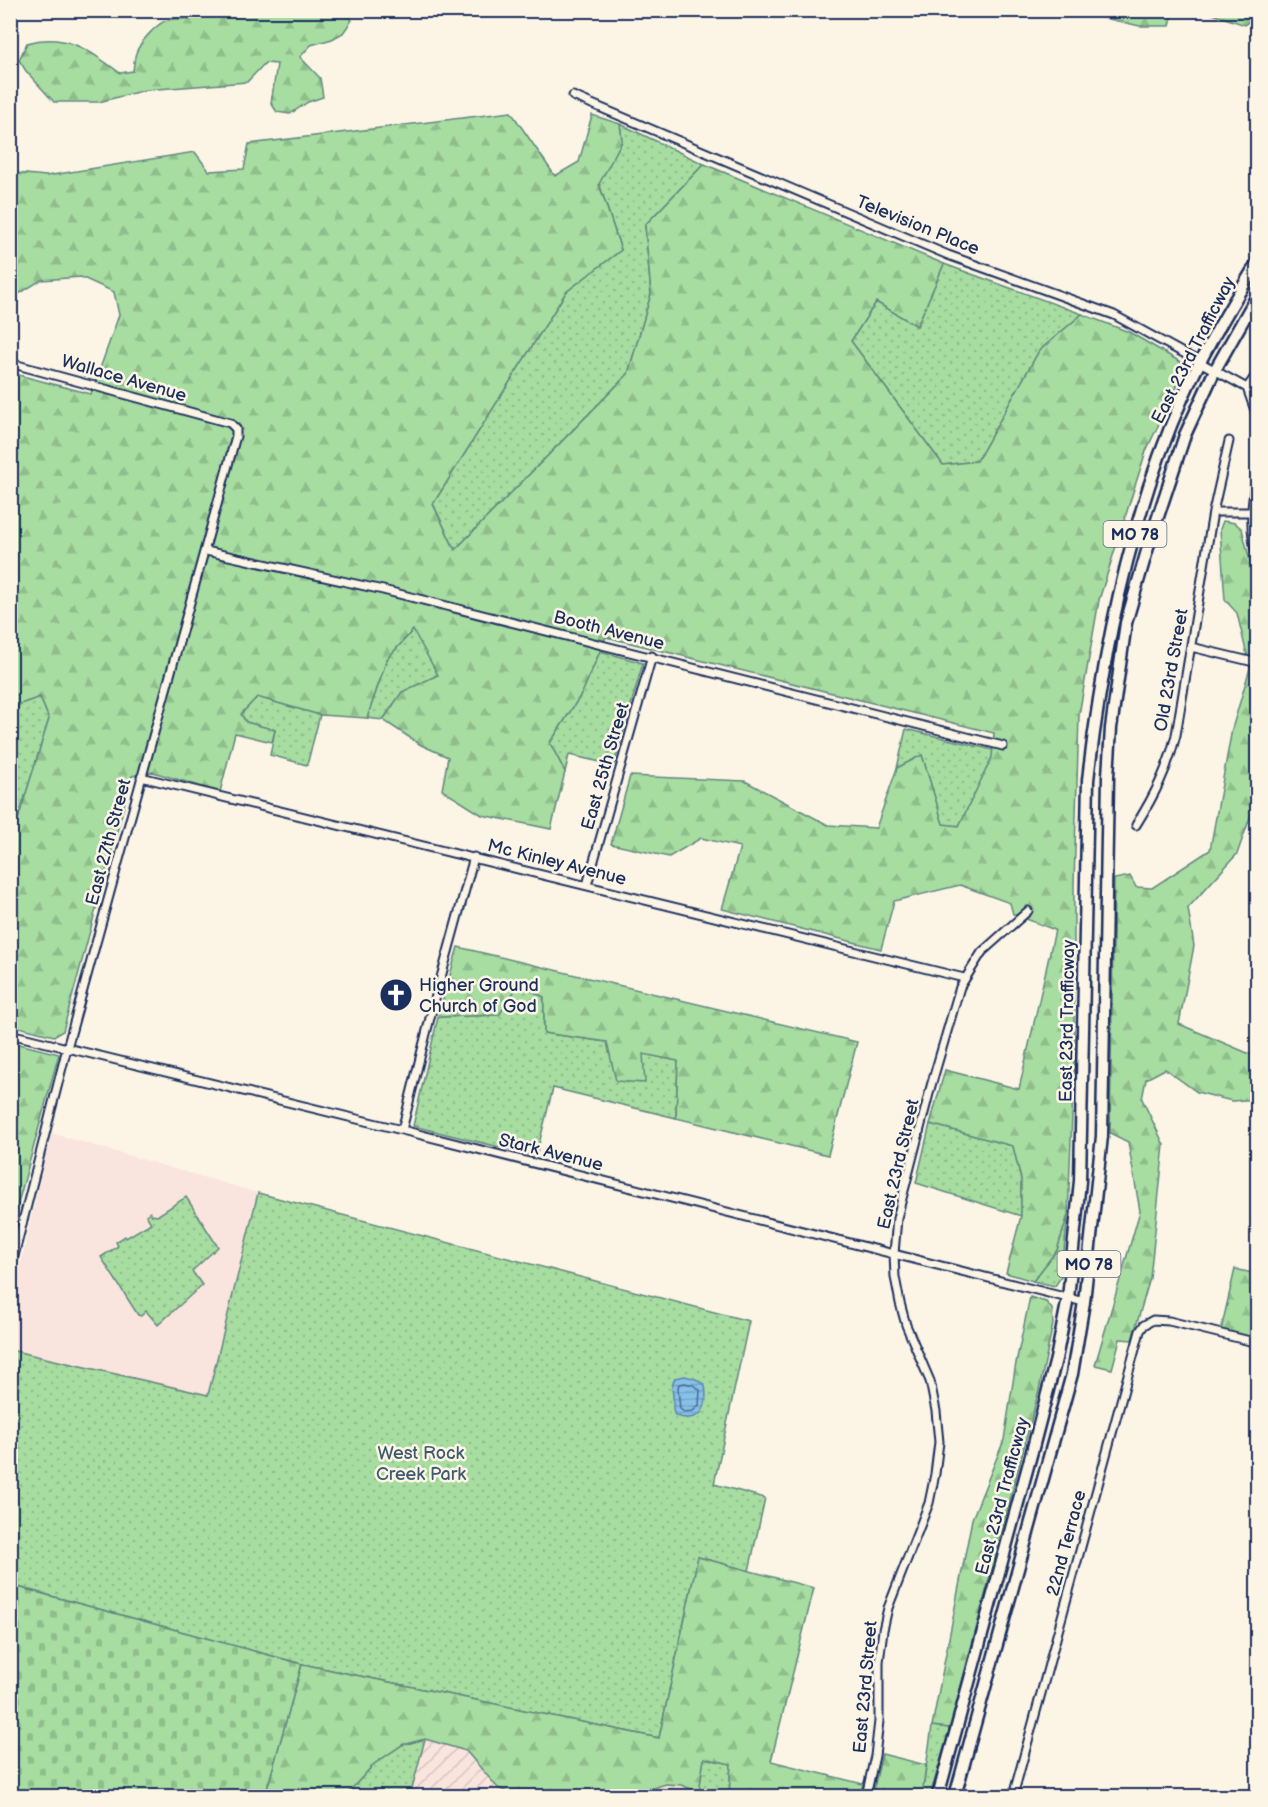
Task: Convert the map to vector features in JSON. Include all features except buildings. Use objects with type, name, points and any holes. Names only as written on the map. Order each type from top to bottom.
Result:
[{"type":"main road","name":"East 23rd Trafficway","points":[[938,1797],[1056,1359],[1068,1298],[1080,1180],[1088,780],[1096,714],[1117,600],[1161,451],[1200,363],[1257,261]]},
{"type":"main road","name":"East 23rd Trafficway","points":[[955,1797],[1072,1374],[1084,1302],[1102,1137],[1107,788],[1111,728],[1126,623],[1185,435],[1215,370],[1257,294]]},
{"type":"street","name":"Television Place","points":[[573,96],[948,255],[1114,315],[1247,388]]},
{"type":"street","name":"Wallace Avenue","points":[[10,363],[230,423]]},
{"type":"street","points":[[1257,372],[1247,388],[1257,419]]},
{"type":"street","name":"East 27th Street","points":[[10,1272],[67,1048],[236,436],[236,429],[230,423]]},
{"type":"street","points":[[1228,441],[1213,512],[1251,512]]},
{"type":"street","points":[[1257,461],[1251,512],[1257,560]]},
{"type":"street","name":"Old 23rd Street","points":[[1136,825],[1159,787],[1172,752],[1213,512]]},
{"type":"street","name":"Booth Avenue","points":[[206,550],[383,590],[652,656],[1003,746]]},
{"type":"street","points":[[1191,646],[1257,663]]},
{"type":"street","name":"East 25th Street","points":[[587,885],[652,656]]},
{"type":"street","name":"Mc Kinley Avenue","points":[[141,777],[964,978]]},
{"type":"street","points":[[402,1130],[474,857]]},
{"type":"street","name":"East 23rd Street","points":[[866,1797],[878,1733],[879,1662],[883,1630],[888,1608],[929,1503],[939,1442],[930,1381],[906,1325],[895,1277],[897,1218],[931,1086],[960,987],[982,952],[1028,911]]},
{"type":"street","name":"Stark Avenue","points":[[10,1034],[1084,1302]]},
{"type":"street","name":"22nd Terrace","points":[[1013,1797],[1140,1331],[1144,1325],[1153,1320],[1170,1320],[1257,1343]]},
{"type":"shaded area","points":[[51,1133],[258,1193],[208,1396],[11,1350],[11,1305]]},
{"type":"shaded area","points":[[425,1739],[466,1751],[498,1788],[515,1796],[410,1796]]},
{"type":"shaded area","points":[[666,1784],[681,1785],[699,1792],[698,1796],[627,1796]]},
{"type":"green space","points":[[203,11],[344,11],[352,20],[343,33],[311,45],[300,57],[320,78],[323,97],[308,102],[290,114],[277,112],[271,103],[277,64],[265,63],[247,82],[145,90],[99,102],[54,102],[19,60],[27,43],[54,40],[88,51],[120,73],[133,71],[138,49],[155,28],[168,20],[195,17]]},
{"type":"green space","points":[[1073,11],[1173,11],[1170,26],[1140,26]]},
{"type":"green space","points":[[1204,11],[1246,11],[1254,15],[1245,25]]},
{"type":"green space","points":[[511,112],[555,176],[579,162],[592,115],[620,124],[622,141],[599,184],[621,250],[566,292],[433,504],[455,550],[628,374],[651,294],[645,225],[704,164],[944,264],[917,326],[876,302],[851,341],[943,465],[977,461],[1039,351],[1082,314],[1129,332],[1184,364],[1183,374],[1146,451],[1099,600],[1079,715],[1074,884],[1074,1065],[1068,1215],[1057,1250],[1033,1281],[1006,1273],[1021,1216],[1021,1179],[1013,1146],[930,1124],[945,1070],[1019,1089],[1055,930],[1013,914],[1010,903],[960,885],[894,901],[881,949],[722,909],[740,847],[701,838],[669,857],[611,844],[630,776],[745,781],[828,825],[876,828],[897,768],[922,755],[943,824],[959,826],[992,757],[994,733],[606,637],[582,693],[550,743],[565,772],[551,829],[482,815],[442,790],[448,757],[421,745],[383,720],[402,692],[438,675],[413,630],[387,659],[367,718],[320,715],[257,697],[241,714],[246,722],[275,730],[272,742],[235,733],[220,792],[153,772],[132,776],[63,1031],[54,1036],[11,1025],[11,842],[49,719],[40,697],[20,704],[11,718],[11,373],[91,394],[119,315],[114,292],[81,277],[41,280],[11,299],[11,166],[16,173],[46,176],[195,152],[209,171],[244,169],[249,144]]},
{"type":"green space","points":[[620,124],[704,164],[645,225],[651,294],[628,374],[455,550],[433,504],[566,292],[621,250],[599,183],[622,141]]},
{"type":"green space","points":[[944,264],[1082,314],[1039,351],[977,461],[943,465],[851,341],[876,302],[917,326]]},
{"type":"green space","points":[[1223,521],[1235,523],[1242,529],[1257,589],[1257,798],[1237,854],[1188,908],[1194,946],[1179,1024],[1257,1057],[1257,1099],[1232,1101],[1197,1092],[1165,1069],[1146,1079],[1142,1099],[1164,1145],[1150,1278],[1132,1340],[1120,1339],[1112,1369],[1095,1365],[1140,1211],[1128,1142],[1110,1133],[1114,879],[1130,876],[1136,887],[1152,888],[1210,850],[1232,729],[1250,668],[1237,613],[1225,600],[1220,529]]},
{"type":"green space","points":[[414,629],[438,675],[402,692],[383,720],[367,718],[387,659]]},
{"type":"green space","points":[[600,651],[643,663],[614,765],[569,755],[565,772],[550,743],[582,693]]},
{"type":"green space","points":[[40,697],[49,719],[11,842],[11,718],[20,704]]},
{"type":"green space","points":[[257,697],[320,715],[307,765],[270,755],[275,730],[246,722],[241,714]]},
{"type":"green space","points":[[906,729],[993,750],[993,757],[959,826],[943,825],[922,755],[897,768]]},
{"type":"green space","points":[[458,947],[857,1042],[828,1155],[676,1118],[678,1061],[643,1054],[645,1083],[616,1081],[607,1042],[544,1033],[544,997],[519,984],[499,1015],[438,1017]]},
{"type":"green space","points":[[518,984],[544,997],[544,1033],[608,1042],[678,1061],[676,1118],[553,1088],[536,1156],[413,1126],[438,1017],[499,1015]]},
{"type":"green space","points":[[10,1042],[59,1054],[11,1229]]},
{"type":"green space","points":[[930,1124],[1013,1146],[1021,1179],[1021,1216],[916,1183]]},
{"type":"green space","name":"West Rock Creek Park","points":[[258,1193],[749,1321],[714,1484],[765,1498],[749,1571],[698,1557],[659,1738],[302,1664],[11,1585],[10,1350],[208,1395]]},
{"type":"green space","points":[[186,1197],[218,1247],[192,1271],[202,1285],[158,1325],[146,1311],[141,1316],[138,1315],[101,1257],[118,1246],[116,1242],[151,1223],[146,1215],[150,1212],[157,1216]]},
{"type":"green space","points":[[1068,1215],[1061,1277],[1055,1286],[1033,1281],[1057,1250]]},
{"type":"green space","points":[[1235,1269],[1257,1274],[1257,1339],[1221,1330]]},
{"type":"green space","points":[[1030,1297],[1046,1302],[1052,1309],[1053,1324],[1039,1390],[950,1728],[932,1726],[972,1519],[1004,1440],[1016,1363]]},
{"type":"green space","points":[[698,1557],[814,1588],[771,1761],[863,1784],[860,1796],[729,1796],[731,1764],[704,1758],[699,1792],[681,1785],[666,1784],[627,1796],[515,1796],[498,1788],[466,1751],[425,1739],[402,1745],[374,1764],[345,1796],[265,1796],[302,1664],[659,1738]]},
{"type":"green space","points":[[10,1585],[302,1664],[265,1796],[11,1796]]},
{"type":"green space","points":[[932,1726],[950,1728],[930,1796],[922,1796]]},
{"type":"green space","points":[[425,1739],[410,1796],[345,1796],[374,1764],[402,1745]]},
{"type":"green space","points":[[882,1754],[926,1765],[922,1796],[872,1796]]},
{"type":"green space","points":[[704,1758],[731,1764],[729,1796],[698,1796]]},
{"type":"water","points":[[685,1376],[705,1385],[706,1401],[702,1411],[695,1417],[676,1416],[673,1409],[673,1383],[675,1378]]},
{"type":"place","name":"Higher Ground Church of God","points":[[396,995]]}]
